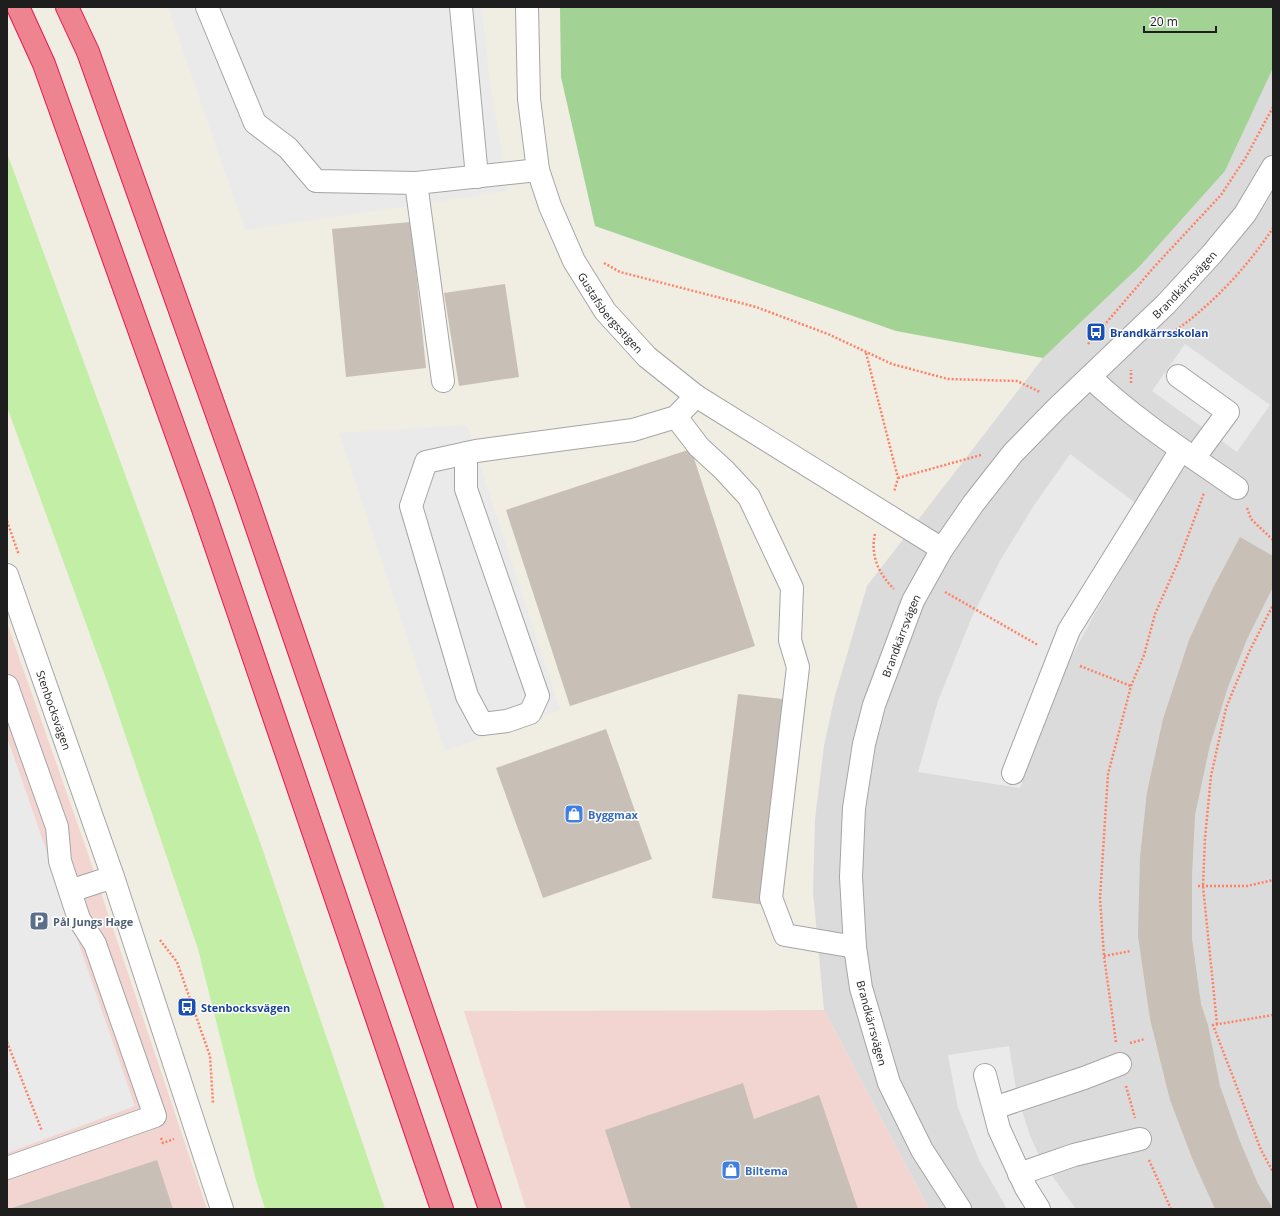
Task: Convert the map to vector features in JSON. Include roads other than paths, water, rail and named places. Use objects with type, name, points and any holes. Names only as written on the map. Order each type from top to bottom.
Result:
[{"type":"highway","points":[[18,7],[44,64],[201,503],[442,1209]]},
{"type":"highway","points":[[67,7],[88,52],[246,496],[490,1209]]},
{"type":"street","points":[[207,7],[255,123],[288,148],[316,181],[416,183],[538,170]]},
{"type":"street","points":[[461,7],[477,177]]},
{"type":"street","name":"Gustafsbergsstigen","points":[[527,7],[529,99],[538,170],[550,206],[574,261],[605,311],[647,357],[696,396],[942,549]]},
{"type":"street","name":"Brandkärrsvägen","points":[[960,1209],[922,1150],[889,1083],[861,988],[855,947],[850,876],[854,808],[864,744],[874,705],[913,602],[942,549],[973,504],[1012,453],[1166,304],[1210,255],[1245,214],[1273,167]]},
{"type":"street","points":[[416,183],[443,381]]},
{"type":"street","points":[[1013,773],[1069,630],[1188,454],[1228,412],[1178,376]]},
{"type":"street","points":[[1090,377],[1112,398],[1237,488]]},
{"type":"street","points":[[466,453],[466,488],[538,696],[530,712],[507,721],[482,724],[467,696],[411,506],[426,462],[466,453],[634,430],[676,417],[696,396]]},
{"type":"street","points":[[676,417],[699,447],[724,470],[749,497],[792,588],[790,640],[798,666],[771,898],[785,935],[855,947]]},
{"type":"street","name":"Stenbocksvägen","points":[[7,575],[112,876],[222,1209]]},
{"type":"street","points":[[7,686],[57,827],[60,861],[79,919],[95,944],[155,1116],[7,1168]]},
{"type":"street","points":[[70,891],[112,876]]},
{"type":"street","points":[[994,1108],[1084,1078],[1120,1064]]},
{"type":"street","points":[[985,1074],[1000,1129],[1019,1174],[1039,1209]]},
{"type":"street","points":[[1019,1174],[1074,1155],[1140,1139]]},
{"type":"place","name":"Brandkärrsskolan","points":[[1096,332]]},
{"type":"place","name":"Byggmax","points":[[574,814]]},
{"type":"place","name":"Pål Jungs Hage","points":[[39,921]]},
{"type":"place","name":"Stenbocksvägen","points":[[187,1007]]},
{"type":"place","name":"Biltema","points":[[731,1170]]}]
